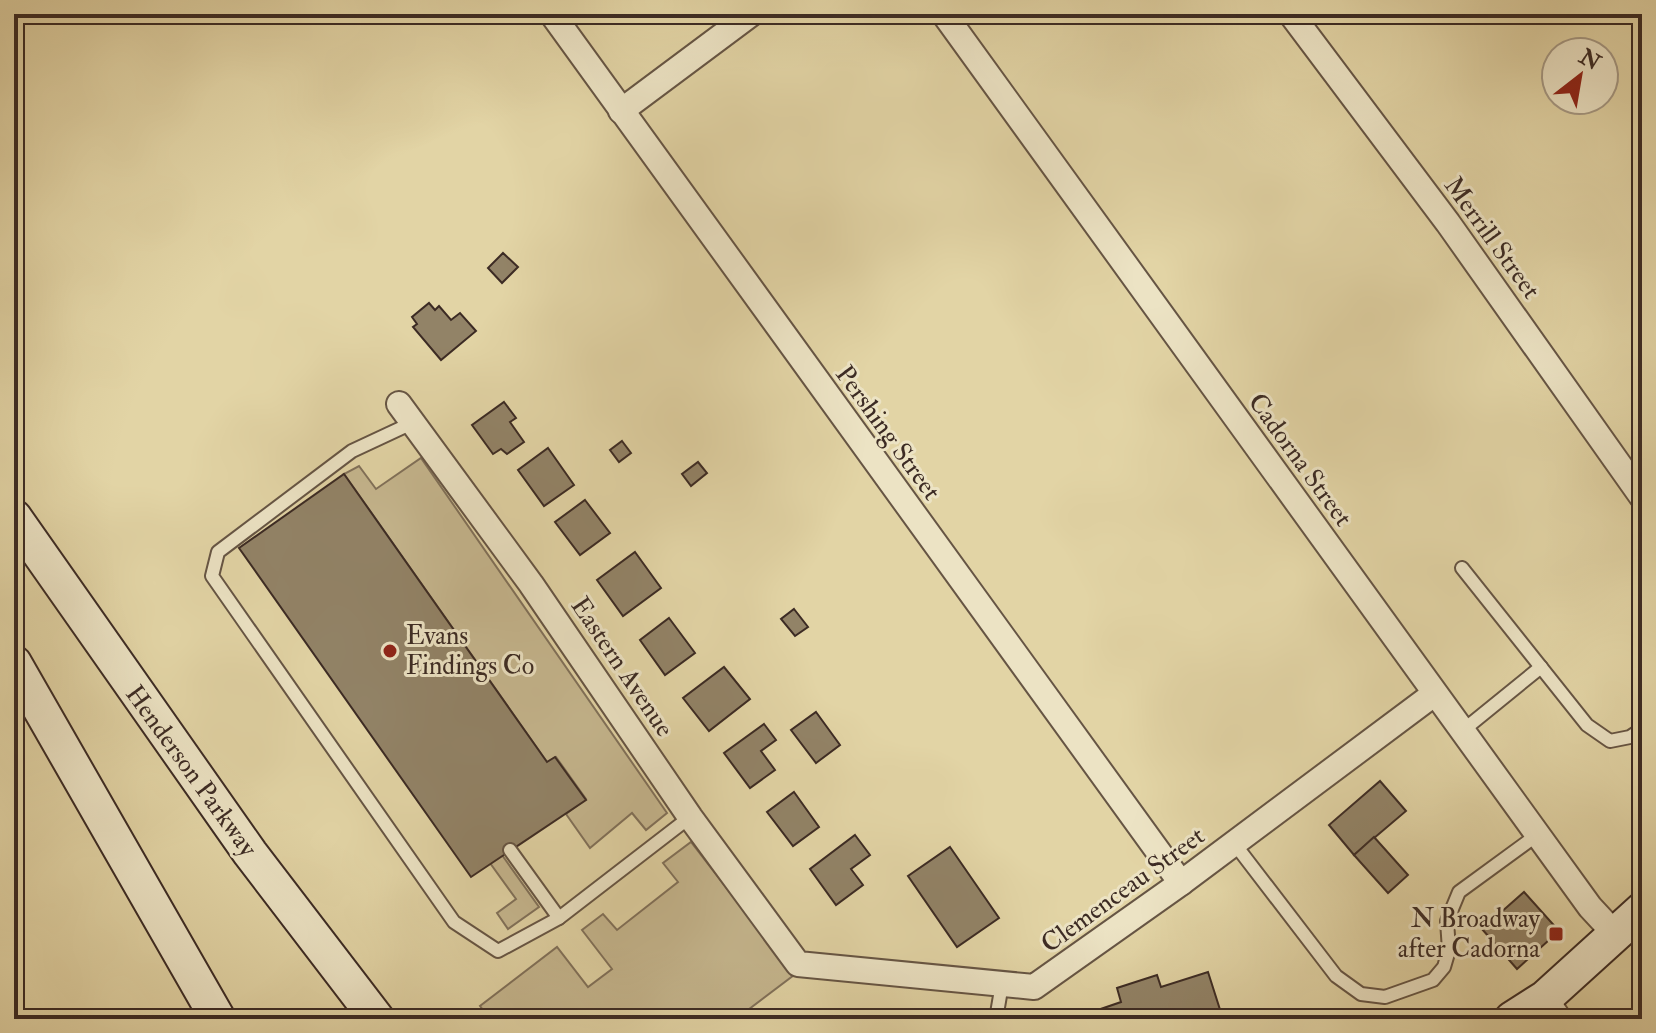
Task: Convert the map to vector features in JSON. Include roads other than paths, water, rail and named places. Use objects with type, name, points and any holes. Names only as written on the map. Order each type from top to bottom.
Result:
[{"type":"main road","name":"Henderson Parkway","points":[[14,517],[250,853],[377,1019]]},
{"type":"main road","points":[[14,663],[218,1019]]},
{"type":"main road","points":[[1512,1019],[1552,1009],[1616,935],[1642,910]]},
{"type":"street","name":"Pershing Street","points":[[552,14],[1181,883]]},
{"type":"street","points":[[621,111],[751,14]]},
{"type":"street","name":"Cadorna Street","points":[[944,14],[1461,732],[1590,907],[1616,935]]},
{"type":"street","name":"Merrill Street","points":[[1291,14],[1448,223],[1642,497]]},
{"type":"street","name":"Eastern Avenue","points":[[405,414],[531,584],[690,817],[798,964]]},
{"type":"street","name":"Clemenceau Street","points":[[798,964],[1034,987],[1181,883],[1434,694]]},
{"type":"lane","points":[[405,414],[218,552],[212,576],[454,922],[498,951],[559,918],[690,817]]},
{"type":"lane","points":[[1462,568],[1587,725],[1610,741],[1630,737],[1642,729]]},
{"type":"lane","points":[[1461,732],[1541,667]]},
{"type":"lane","points":[[1234,843],[1336,976],[1361,994],[1385,997],[1433,980],[1444,967],[1449,950],[1447,921],[1459,892],[1537,835]]},
{"type":"lane","points":[[510,850],[559,918]]},
{"type":"lane","points":[[996,1019],[1002,984]]},
{"type":"place","name":"Evans Findings Co","points":[[390,651]]},
{"type":"place","name":"N Broadway after Cadorna","points":[[1556,934]]}]
